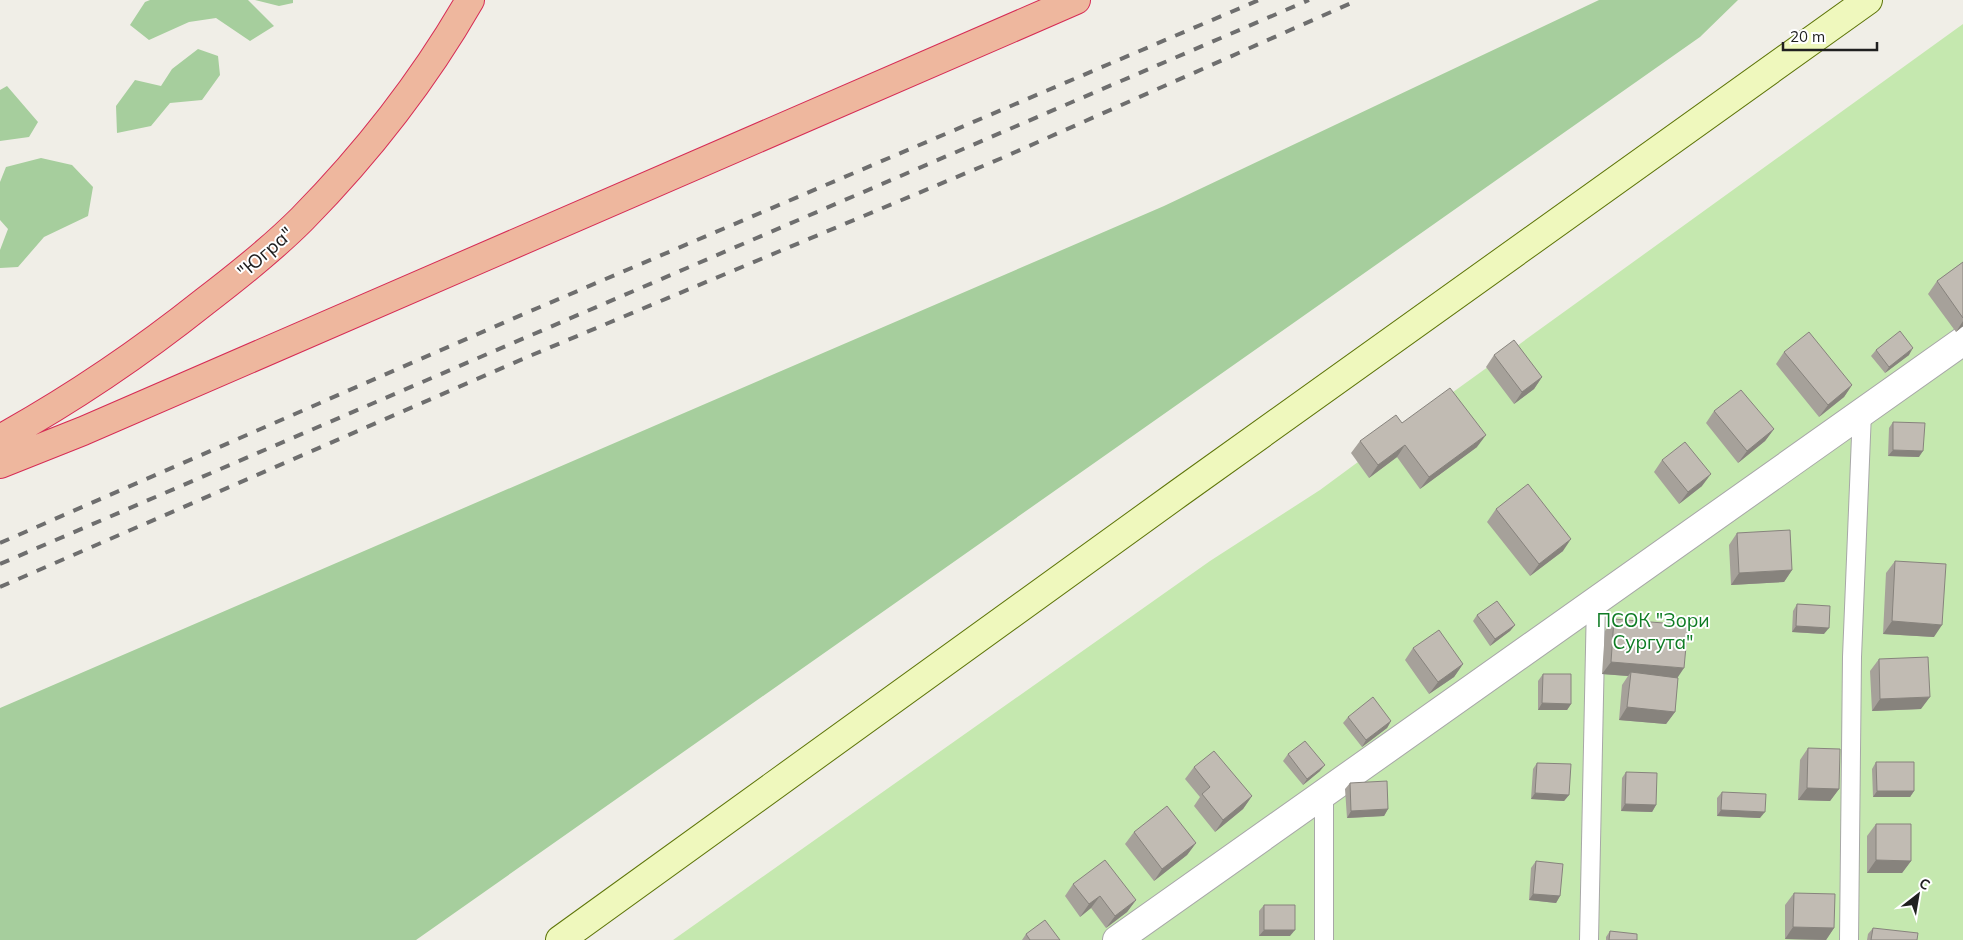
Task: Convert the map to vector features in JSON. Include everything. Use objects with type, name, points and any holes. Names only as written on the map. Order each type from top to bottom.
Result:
[{"type":"highway","name":"\"Югра\"","points":[[0,439],[47,413],[160,337],[238,276],[302,220],[364,151],[417,83],[470,0]]},
{"type":"highway","points":[[0,464],[83,432],[1076,0]]},
{"type":"main road","points":[[560,940],[1179,493],[1868,0]]},
{"type":"street","points":[[1117,940],[1963,341]]},
{"type":"lane","points":[[1848,940],[1852,657],[1862,412]]},
{"type":"lane","points":[[1589,940],[1596,601]]},
{"type":"lane","points":[[1324,794],[1324,940]]},
{"type":"green space","points":[[150,0],[248,0],[274,26],[250,41],[216,18],[189,22],[149,40],[130,25],[145,2]]},
{"type":"green space","points":[[255,0],[293,0],[293,3],[279,6]]},
{"type":"green space","points":[[1599,0],[1738,0],[1700,37],[416,940],[0,940],[0,708],[1164,206]]},
{"type":"green space","name":"ПСОК \"Зори Сургута\"","points":[[1963,24],[1963,940],[673,940],[1210,561],[1320,490],[1358,462],[1369,477],[1396,457],[1442,400]]},
{"type":"green space","points":[[198,49],[218,56],[220,75],[202,100],[170,103],[151,126],[117,133],[116,106],[135,80],[161,86],[172,69]]},
{"type":"green space","points":[[7,86],[38,122],[29,137],[0,141],[0,90]]},
{"type":"green space","points":[[41,158],[72,165],[93,187],[88,216],[44,237],[18,267],[0,268],[0,250],[8,229],[0,220],[0,182],[6,167]]},
{"type":"building","points":[[1963,262],[1963,318],[1937,281]]},
{"type":"building","points":[[1900,331],[1913,348],[1889,367],[1876,350]]},
{"type":"building","points":[[1809,332],[1852,385],[1828,405],[1784,352]]},
{"type":"building","points":[[1514,340],[1542,377],[1522,392],[1494,355]]},
{"type":"building","points":[[1450,388],[1486,435],[1429,477],[1405,445],[1378,465],[1360,441],[1396,415],[1402,423]]},
{"type":"building","points":[[1741,390],[1774,429],[1747,451],[1714,411]]},
{"type":"building","points":[[1893,422],[1925,423],[1923,451],[1893,450]]},
{"type":"building","points":[[1685,442],[1711,474],[1688,492],[1662,460]]},
{"type":"building","points":[[1528,484],[1571,539],[1539,564],[1496,509]]},
{"type":"building","points":[[1790,530],[1792,570],[1739,573],[1737,533]]},
{"type":"building","points":[[1895,561],[1946,564],[1942,625],[1892,621]]},
{"type":"building","points":[[1497,601],[1515,625],[1495,639],[1477,615]]},
{"type":"building","points":[[1797,604],[1830,606],[1829,628],[1796,626]]},
{"type":"building","points":[[1614,619],[1688,625],[1684,668],[1611,662]]},
{"type":"building","points":[[1439,630],[1463,664],[1438,682],[1413,648]]},
{"type":"building","points":[[1928,657],[1930,697],[1880,699],[1879,659]]},
{"type":"building","points":[[1631,672],[1678,678],[1675,712],[1627,707]]},
{"type":"building","points":[[1543,674],[1571,674],[1571,704],[1542,703]]},
{"type":"building","points":[[1373,697],[1391,721],[1366,740],[1348,717]]},
{"type":"building","points":[[1305,741],[1325,765],[1307,779],[1288,754]]},
{"type":"building","points":[[1808,748],[1840,749],[1839,789],[1807,788]]},
{"type":"building","points":[[1214,751],[1252,796],[1223,820],[1202,794],[1210,787],[1194,767]]},
{"type":"building","points":[[1876,762],[1914,762],[1914,791],[1877,791]]},
{"type":"building","points":[[1537,763],[1571,764],[1569,795],[1535,793]]},
{"type":"building","points":[[1626,772],[1657,773],[1656,805],[1625,804]]},
{"type":"building","points":[[1387,781],[1388,809],[1351,811],[1350,783]]},
{"type":"building","points":[[1722,792],[1766,794],[1765,812],[1721,810]]},
{"type":"building","points":[[1167,806],[1196,843],[1162,869],[1134,832]]},
{"type":"building","points":[[1876,824],[1911,824],[1911,861],[1876,860]]},
{"type":"building","points":[[1105,860],[1136,900],[1115,916],[1100,896],[1089,904],[1073,884]]},
{"type":"building","points":[[1536,861],[1563,864],[1560,896],[1533,894]]},
{"type":"building","points":[[1794,893],[1835,894],[1834,928],[1793,927]]},
{"type":"building","points":[[1264,905],[1295,905],[1295,930],[1264,930]]},
{"type":"building","points":[[1045,920],[1060,940],[1030,940],[1026,934]]},
{"type":"building","points":[[1873,928],[1918,933],[1917,940],[1871,940]]},
{"type":"building","points":[[1610,931],[1637,934],[1637,940],[1609,940]]},
{"type":"railway","points":[[0,543],[512,319],[1259,0]]},
{"type":"railway","points":[[0,564],[1309,0]]},
{"type":"railway","points":[[0,587],[532,355],[1002,158],[1358,0]]}]
